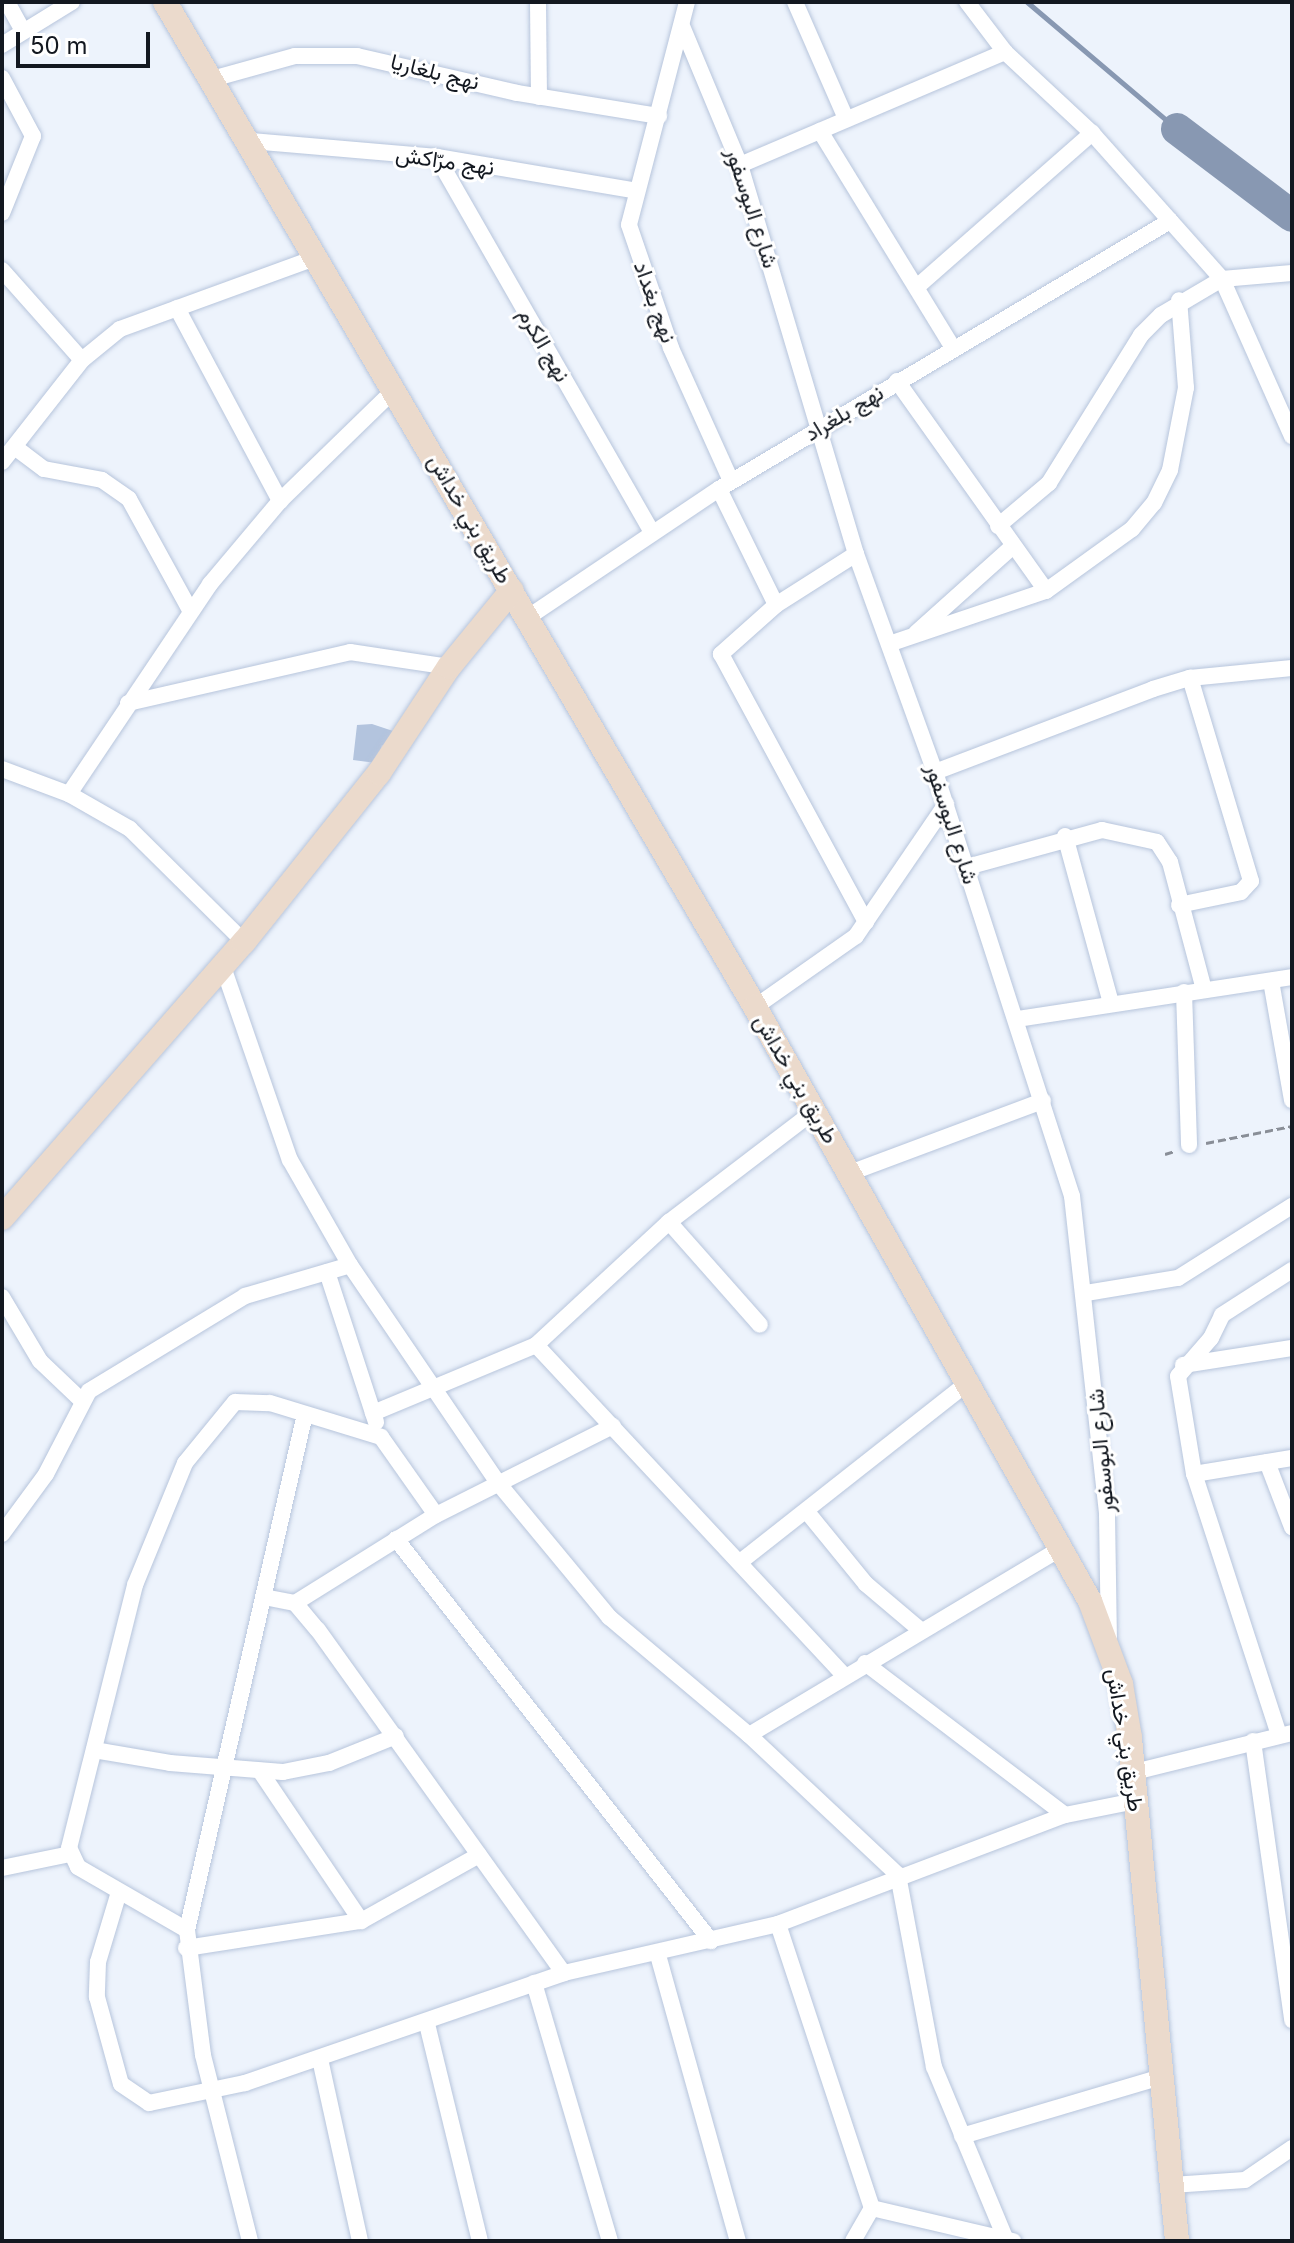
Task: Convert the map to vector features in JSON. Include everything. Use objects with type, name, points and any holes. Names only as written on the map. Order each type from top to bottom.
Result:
[{"type":"main road","name":"طريق بني خداش","points":[[165,2],[251,141],[970,1381],[1063,1547],[1109,1646],[1134,1772],[1177,2241]]},
{"type":"main road","points":[[2,1218],[244,942],[379,773],[449,667],[512,590]]},
{"type":"street","points":[[7,2],[23,31]]},
{"type":"street","points":[[2,45],[72,2]]},
{"type":"street","points":[[538,2],[539,97]]},
{"type":"street","name":"نهج بغداد","points":[[687,2],[629,225],[647,286],[776,605]]},
{"type":"street","points":[[795,2],[846,119]]},
{"type":"street","points":[[967,2],[1005,52],[1092,133],[1222,279],[1292,436]]},
{"type":"street","name":"شارع البوسفور","points":[[682,26],[740,165],[821,427],[856,554],[946,804],[1018,1019],[1072,1196],[1086,1293],[1107,1515],[1109,1646]]},
{"type":"street","points":[[740,165],[1005,52]]},
{"type":"street","name":"نهج بلغاريا","points":[[212,79],[295,56],[357,56],[539,97],[659,116]]},
{"type":"street","points":[[2,78],[33,136],[2,213]]},
{"type":"street","points":[[820,131],[918,286],[952,346]]},
{"type":"street","points":[[918,286],[1092,133]]},
{"type":"street","name":"نهج مرّاكش","points":[[251,141],[437,157],[637,191]]},
{"type":"street","name":"نهج الكرم","points":[[437,157],[652,532]]},
{"type":"street","name":"نهج بلغراد","points":[[527,618],[725,485],[952,346],[1170,221]]},
{"type":"street","points":[[2,462],[82,360],[120,329],[318,257]]},
{"type":"street","points":[[2,270],[82,360]]},
{"type":"street","points":[[998,526],[1049,483],[1141,335],[1179,300],[1222,279],[1292,273]]},
{"type":"street","points":[[889,644],[1046,591],[1132,529],[1170,470],[1186,388],[1179,300]]},
{"type":"street","points":[[177,308],[280,501]]},
{"type":"street","points":[[897,381],[1046,591]]},
{"type":"street","points":[[69,794],[190,610],[280,501],[394,390]]},
{"type":"street","points":[[16,448],[44,469],[102,480],[129,499],[190,610]]},
{"type":"street","points":[[911,638],[1013,546]]},
{"type":"street","points":[[856,554],[776,605],[726,645],[721,660],[866,922]]},
{"type":"street","points":[[128,703],[350,652],[449,667]]},
{"type":"street","points":[[935,772],[1190,678],[1292,666]]},
{"type":"street","points":[[1179,905],[1241,892],[1251,881],[1190,678]]},
{"type":"street","points":[[2,769],[69,794],[130,829],[244,942]]},
{"type":"street","points":[[755,1007],[848,943],[866,922],[946,804]]},
{"type":"street","points":[[967,867],[1065,836],[1112,829],[1157,842],[1170,862],[1204,990]]},
{"type":"street","points":[[1065,836],[1111,1003]]},
{"type":"street","points":[[223,967],[275,1127],[350,1265],[499,1484],[609,1617],[749,1735],[898,1875],[923,2026],[962,2136],[1006,2240]]},
{"type":"street","points":[[1018,1019],[1292,977]]},
{"type":"street","points":[[1271,981],[1292,1100]]},
{"type":"street","points":[[1184,992],[1189,1145]]},
{"type":"street","points":[[850,1173],[1043,1101]]},
{"type":"street","points":[[373,1413],[536,1345],[669,1222],[814,1111]]},
{"type":"street","points":[[1086,1293],[1178,1278],[1292,1206]]},
{"type":"street","points":[[669,1222],[760,1325]]},
{"type":"street","points":[[2,1534],[46,1474],[81,1400],[226,1305],[350,1265]]},
{"type":"street","points":[[1134,1772],[1285,1734],[1194,1474],[1178,1383],[1182,1365],[1211,1338],[1222,1315],[1292,1270]]},
{"type":"street","points":[[327,1272],[381,1437],[436,1515]]},
{"type":"street","points":[[2,1297],[40,1361],[81,1400]]},
{"type":"street","points":[[536,1345],[844,1675]]},
{"type":"street","points":[[1182,1365],[1292,1348]]},
{"type":"street","points":[[740,1562],[808,1513],[970,1381]]},
{"type":"street","points":[[70,1854],[135,1585],[193,1449],[239,1400],[305,1414],[381,1437]]},
{"type":"street","points":[[250,2241],[212,2092],[186,1948],[187,1930],[220,1767],[264,1597],[305,1414]]},
{"type":"street","points":[[295,1603],[436,1515],[613,1426]]},
{"type":"street","points":[[1194,1474],[1292,1458]]},
{"type":"street","points":[[1267,1462],[1292,1527]]},
{"type":"street","points":[[808,1513],[866,1584],[918,1628]]},
{"type":"street","points":[[396,1539],[711,1941]]},
{"type":"street","points":[[749,1735],[918,1628],[1063,1547]]},
{"type":"street","points":[[264,1597],[295,1603],[396,1736],[564,1973]]},
{"type":"street","points":[[865,1663],[1065,1815]]},
{"type":"street","points":[[94,1750],[260,1771],[317,1766],[396,1736]]},
{"type":"street","points":[[1253,1741],[1286,1955],[1292,2020]]},
{"type":"street","points":[[260,1771],[361,1921]]},
{"type":"street","points":[[119,1892],[98,1962],[97,1997],[121,2084],[149,2103],[212,2092],[320,2059],[427,2024],[564,1973],[658,1955],[778,1924],[898,1875],[1065,1815],[1136,1801]]},
{"type":"street","points":[[2,1868],[70,1854],[119,1892],[187,1930]]},
{"type":"street","points":[[186,1948],[361,1921],[479,1855]]},
{"type":"street","points":[[778,1924],[872,2208],[853,2241]]},
{"type":"street","points":[[658,1955],[738,2241]]},
{"type":"street","points":[[534,1983],[610,2241]]},
{"type":"street","points":[[427,2024],[480,2241]]},
{"type":"street","points":[[320,2059],[360,2241]]},
{"type":"street","points":[[962,2136],[1161,2077]]},
{"type":"street","points":[[1172,2185],[1245,2180],[1292,2148]]},
{"type":"street","points":[[872,2208],[1013,2241]]},
{"type":"path","points":[[1165,1154],[1189,1145],[1292,1126]]},
{"type":"building","points":[[372,724],[402,734],[395,749],[382,745],[376,763],[353,760],[357,725]]},
{"type":"waterway","points":[[1027,2],[1177,129]]},
{"type":"waterway","points":[[1177,129],[1292,216]]}]
